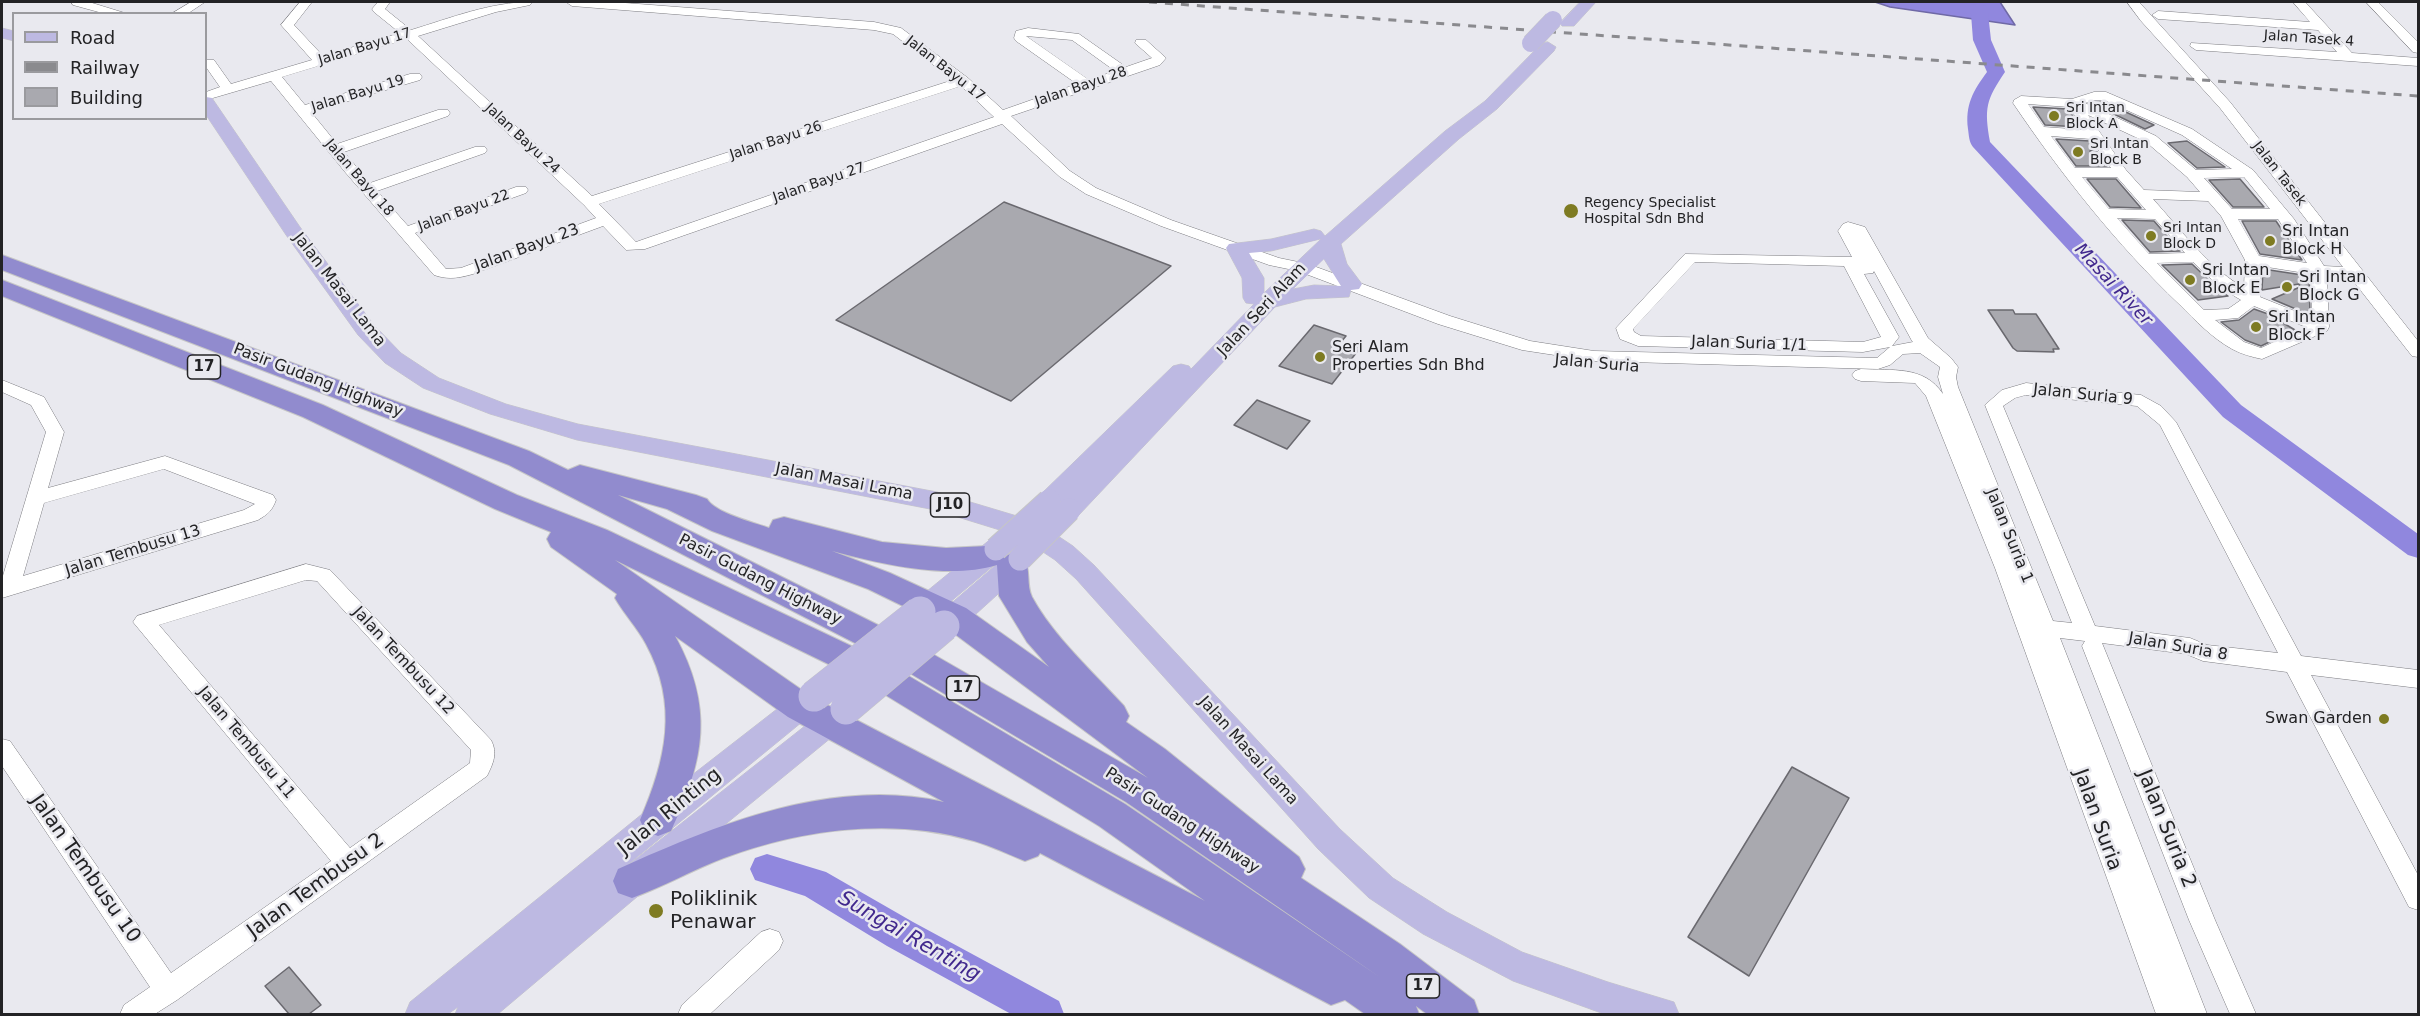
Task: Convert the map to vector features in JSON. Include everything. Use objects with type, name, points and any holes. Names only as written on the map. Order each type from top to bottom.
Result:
[{"type":"highway","name":"Pasir Gudang Highway","points":[[2,262],[519,458],[898,650],[1139,791],[1386,957],[1459,1014]]},
{"type":"highway","name":"Pasir Gudang Highway","points":[[2,287],[313,411],[506,502],[596,538],[873,671],[1112,816],[1398,1014]]},
{"type":"highway","points":[[519,458],[678,502],[882,553],[946,559],[1004,557],[1016,596],[1039,633],[1152,760]]},
{"type":"highway","points":[[506,502],[822,708],[1135,885],[1264,950],[1383,1014]]},
{"type":"highway","points":[[678,502],[723,523],[879,581],[937,614],[1152,760],[1327,902],[1386,957]]},
{"type":"highway","points":[[591,558],[637,604],[653,625],[670,657],[681,695],[684,722],[680,747],[670,792],[658,820]]},
{"type":"highway","points":[[632,881],[721,843],[799,821],[842,814],[883,813],[929,816],[974,824],[1135,885]]},
{"type":"main road","name":"Jalan Seri Alam","points":[[1561,22],[1569,2]]},
{"type":"main road","name":"Jalan Seri Alam","points":[[937,614],[1004,557],[1059,505],[1261,300],[1288,267],[1491,105],[1539,45],[1561,22],[1588,2]]},
{"type":"main road","name":"Jalan Masai Lama","points":[[217,96],[293,231],[366,330],[393,358],[431,383],[498,409],[577,432],[937,501],[1028,530],[1064,553],[1085,572],[1329,839],[1381,888],[1435,923],[1513,964],[1608,999],[1662,1014]]},
{"type":"main road","points":[[1322,238],[1331,251],[1346,288],[1301,292],[1261,300],[1253,278],[1236,248],[1322,238]]},
{"type":"main road","name":"Jalan Rinting","points":[[481,1009],[632,881],[822,708],[937,614]]},
{"type":"main road","name":"Jalan Rinting","points":[[422,1014],[658,820],[822,708]]},
{"type":"street","points":[[77,2],[114,12]]},
{"type":"street","points":[[181,12],[199,2]]},
{"type":"street","points":[[306,2],[287,25],[320,61]]},
{"type":"street","name":"Jalan Bayu 24","points":[[384,2],[378,9],[409,34],[589,202],[632,247]]},
{"type":"street","name":"Jalan Bayu 17","points":[[217,96],[273,75],[409,34],[489,5],[526,2]]},
{"type":"street","name":"Jalan Bayu 17","points":[[572,2],[874,26],[897,31],[963,81],[1065,174],[1091,191],[1166,224],[1288,267]]},
{"type":"street","name":"Jalan Tasek","points":[[2133,2],[2225,105],[2418,352]]},
{"type":"street","points":[[2299,2],[2348,57]]},
{"type":"street","points":[[2372,2],[2418,49]]},
{"type":"street","points":[[2158,15],[2322,27]]},
{"type":"street","points":[[1087,85],[1019,36],[1028,32],[1075,37],[1124,72]]},
{"type":"street","name":"Jalan Bayu 28","points":[[1003,116],[1160,58],[1141,43]]},
{"type":"street","name":"Jalan Tasek 4","points":[[2196,46],[2418,62]]},
{"type":"street","points":[[209,63],[217,96]]},
{"type":"street","name":"Jalan Bayu 18","points":[[273,75],[301,111],[407,231],[440,272],[449,275]]},
{"type":"street","name":"Jalan Bayu 19","points":[[301,111],[416,76]]},
{"type":"street","name":"Jalan Bayu 26","points":[[589,202],[963,81]]},
{"type":"street","points":[[2073,103],[2094,96],[2106,96],[2187,132],[2248,173],[2282,214],[2319,270],[2320,327]]},
{"type":"street","points":[[2252,300],[2253,260],[2228,214],[2192,174],[2151,139],[2073,103],[2021,100],[2020,104],[2069,172],[2144,259],[2199,315],[2241,349],[2252,354],[2262,354],[2320,327]]},
{"type":"street","points":[[2073,103],[2121,173],[2197,257],[2227,285],[2252,300],[2320,327]]},
{"type":"street","points":[[335,150],[443,113]]},
{"type":"street","name":"Jalan Bayu 27","points":[[632,247],[1003,116]]},
{"type":"street","points":[[2038,131],[2093,135]]},
{"type":"street","points":[[2151,139],[2187,132]]},
{"type":"street","points":[[368,189],[480,150]]},
{"type":"street","points":[[2069,172],[2121,173]]},
{"type":"street","points":[[2192,174],[2248,173]]},
{"type":"street","name":"Jalan Bayu 22","points":[[407,231],[521,190]]},
{"type":"street","points":[[2139,194],[2212,197]]},
{"type":"street","points":[[2104,213],[2158,215]]},
{"type":"street","points":[[2228,214],[2282,214]]},
{"type":"street","name":"Jalan Bayu 23","points":[[449,275],[605,220]]},
{"type":"street","name":"Jalan Suria 1/1","points":[[1691,257],[1863,262],[1890,337],[1885,343],[1863,347],[1821,346],[1638,341],[1626,336],[1624,328],[1691,257]]},
{"type":"street","points":[[2144,259],[2197,257]]},
{"type":"street","points":[[2253,260],[2355,273]]},
{"type":"street","points":[[1863,262],[1930,351]]},
{"type":"street","points":[[1863,262],[1904,340],[1895,353]]},
{"type":"street","name":"Jalan Suria","points":[[1288,267],[1443,320],[1528,346],[1594,356],[1878,364],[1895,353],[1916,347],[1930,351]]},
{"type":"street","name":"Jalan Suria","points":[[1346,288],[1437,329],[1524,356],[1595,366],[1873,375],[1933,382],[1947,377]]},
{"type":"street","points":[[2199,315],[2232,314],[2252,300]]},
{"type":"street","points":[[1784,361],[1819,356],[1823,353],[1821,346]]},
{"type":"street","name":"Jalan Suria 1","points":[[1930,351],[1946,362],[1950,372],[1947,377],[1949,387],[2038,633]]},
{"type":"street","name":"Jalan Suria 1","points":[[1895,353],[1896,369],[1918,380],[1934,394],[2005,568],[2072,695]]},
{"type":"street","points":[[2,386],[38,401],[55,432],[38,498],[5,589]]},
{"type":"street","name":"Jalan Suria 9","points":[[1994,405],[2002,396],[2026,389],[2141,401],[2155,410],[2167,422],[2295,664]]},
{"type":"street","name":"Jalan Suria 2","points":[[1994,405],[2242,1013]]},
{"type":"street","name":"Jalan Tembusu 13","points":[[5,589],[240,519],[263,508],[266,500],[165,462],[38,498]]},
{"type":"street","name":"Jalan Tembusu 12","points":[[144,622],[306,572],[323,576],[483,747]]},
{"type":"street","name":"Jalan Tembusu 11","points":[[144,622],[347,863]]},
{"type":"street","name":"Jalan Suria","points":[[2038,633],[2169,1014]]},
{"type":"street","name":"Jalan Suria 8","points":[[2038,633],[2090,639],[2195,658],[2203,653],[2418,680]]},
{"type":"street","points":[[2295,664],[2418,899]]},
{"type":"street","name":"Jalan Suria","points":[[2072,695],[2194,1014]]},
{"type":"street","name":"Jalan Tembusu 2","points":[[133,1014],[478,769],[483,759],[483,747]]},
{"type":"street","name":"Jalan Tembusu 10","points":[[2,748],[168,991]]},
{"type":"street","points":[[691,1014],[770,941]]},
{"type":"shaded area","points":[[1875,2],[2000,2],[2015,25],[1890,7]]},
{"type":"building","points":[[2104,102],[2154,125],[2145,129],[2091,103]]},
{"type":"building","points":[[2033,107],[2068,109],[2080,127],[2045,125]]},
{"type":"building","name":"Sri Intan Block B","points":[[2056,139],[2090,141],[2095,149],[2090,151],[2091,153],[2097,152],[2107,166],[2076,166]]},
{"type":"building","points":[[2187,141],[2225,167],[2197,168],[2168,143]]},
{"type":"building","points":[[2087,179],[2116,179],[2141,208],[2110,207]]},
{"type":"building","name":"Sri Intan Block H","points":[[2240,179],[2264,207],[2233,207],[2209,180]]},
{"type":"building","points":[[1004,202],[1171,266],[1011,401],[836,320]]},
{"type":"building","name":"Sri Intan Block D","points":[[2122,220],[2154,221],[2180,251],[2150,252]]},
{"type":"building","name":"Sri Intan Block H","points":[[2242,221],[2276,221],[2302,260],[2260,254]]},
{"type":"building","name":"Sri Intan Block E","points":[[2192,264],[2228,296],[2198,300],[2162,265]]},
{"type":"building","name":"Sri Intan Block G","points":[[2263,269],[2309,276],[2310,315],[2272,299],[2300,287],[2299,284],[2262,290]]},
{"type":"building","name":"Sri Intan Block F","points":[[2254,309],[2268,314],[2295,330],[2261,346],[2245,340],[2221,322],[2239,320]]},
{"type":"building","points":[[1988,310],[2013,310],[2015,314],[2036,314],[2059,349],[2053,349],[2054,352],[2017,351]]},
{"type":"building","name":"Seri Alam Properties Sdn Bhd","points":[[1314,325],[1346,336],[1341,342],[1360,348],[1332,384],[1279,366]]},
{"type":"building","points":[[1257,400],[1310,421],[1287,449],[1234,425]]},
{"type":"building","points":[[1792,767],[1849,798],[1749,976],[1688,937]]},
{"type":"building","points":[[289,967],[321,1005],[309,1014],[289,1014],[265,986]]},
{"type":"waterway","name":"Masai River","points":[[1915,2],[1981,10],[1979,13],[1982,40],[1996,72],[1977,105],[1980,143],[2232,411],[2418,548]]},
{"type":"waterway","name":"Sungai Renting","points":[[767,869],[814,883],[900,934],[1046,1014]]},
{"type":"railway","points":[[1149,2],[2418,96]]},
{"type":"place","name":"Sri Intan Block A","points":[[2054,116]]},
{"type":"place","name":"Sri Intan Block B","points":[[2078,152]]},
{"type":"place","name":"Regency Specialist Hospital Sdn Bhd","points":[[1571,211]]},
{"type":"place","name":"Sri Intan Block D","points":[[2151,236]]},
{"type":"place","name":"Sri Intan Block H","points":[[2270,241]]},
{"type":"place","name":"Sri Intan Block E","points":[[2190,280]]},
{"type":"place","name":"Sri Intan Block G","points":[[2287,287]]},
{"type":"place","name":"Sri Intan Block F","points":[[2256,327]]},
{"type":"place","name":"Seri Alam Properties Sdn Bhd","points":[[1320,357]]},
{"type":"place","name":"Swan Garden","points":[[2384,719]]},
{"type":"place","name":"Poliklinik Penawar","points":[[656,911]]}]
